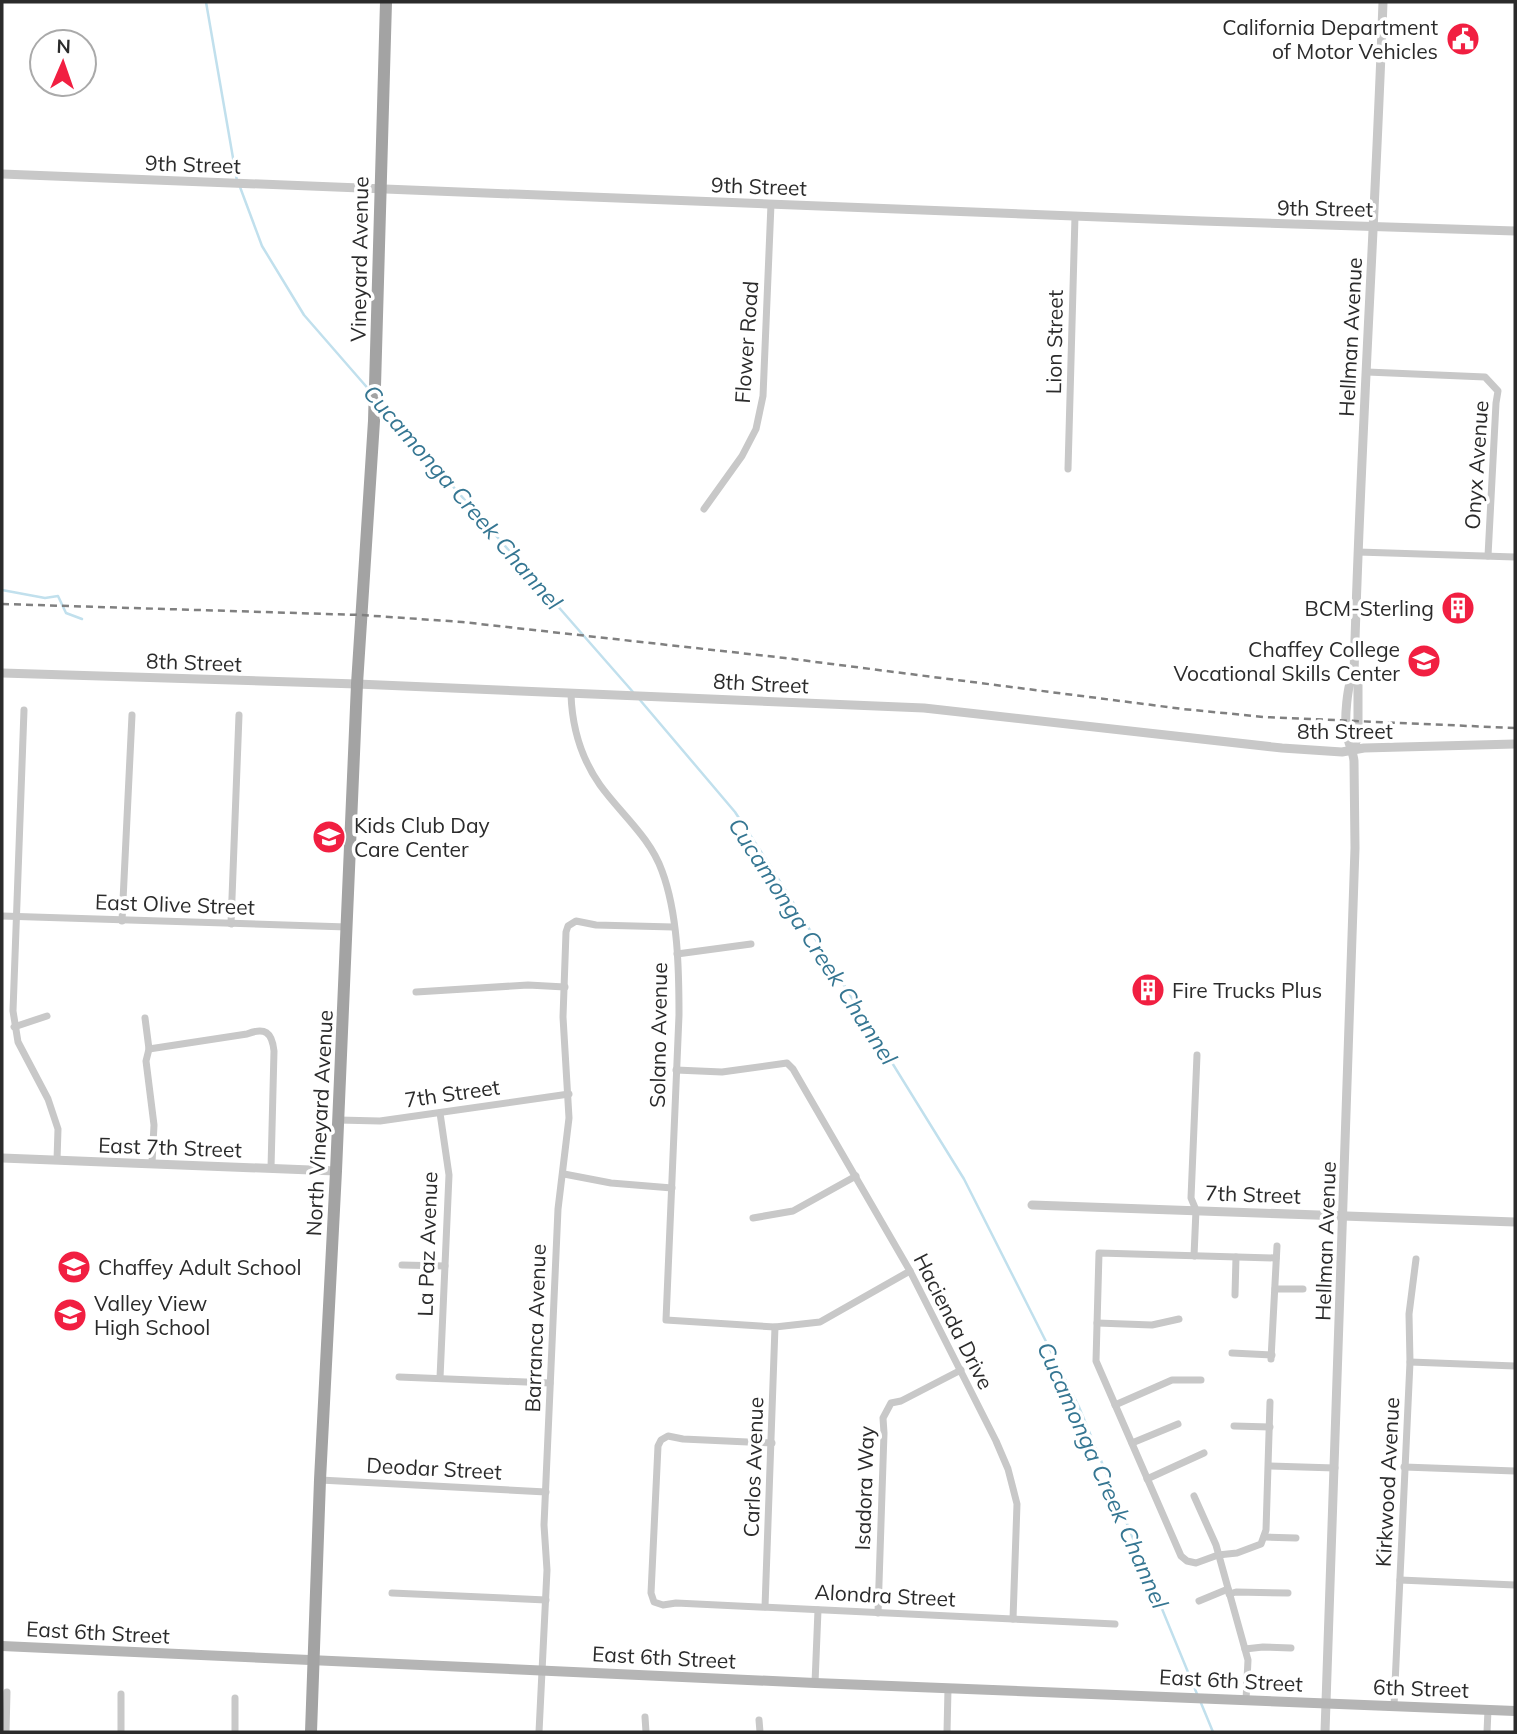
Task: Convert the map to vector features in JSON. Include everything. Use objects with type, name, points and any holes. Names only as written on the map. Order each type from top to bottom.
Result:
[{"type":"main road","name":"Vineyard Avenue","points":[[357,684],[374,421],[386,2]]},
{"type":"main road","name":"North Vineyard Avenue","points":[[311,1732],[357,684]]},
{"type":"main road","name":"East 6th Street","points":[[2,1646],[313,1662],[1325,1704]]},
{"type":"main road","name":"6th Street","points":[[1325,1704],[1515,1711]]},
{"type":"street","name":"Hellman Avenue","points":[[1325,1732],[1355,848],[1353,751],[1347,734],[1349,681],[1354,674],[1383,2]]},
{"type":"street","name":"9th Street","points":[[2,174],[1515,232]]},
{"type":"street","name":"Flower Road","points":[[704,509],[741,456],[756,429],[763,396],[771,204]]},
{"type":"street","name":"Lion Street","points":[[1068,470],[1075,216]]},
{"type":"street","name":"Onyx Avenue","points":[[1367,372],[1485,377],[1498,391],[1488,555]]},
{"type":"street","points":[[1358,552],[1515,557]]},
{"type":"street","name":"8th Street","points":[[2,673],[357,684],[924,708],[1282,748],[1342,752],[1364,748],[1515,744]]},
{"type":"street","name":"Solano Avenue","points":[[571,694],[576,734],[587,763],[599,784],[653,853],[662,871],[673,927],[677,954],[679,1015],[666,1320],[775,1327]]},
{"type":"street","points":[[24,710],[15,916],[14,1027],[18,1042],[48,1099],[58,1129],[57,1160]]},
{"type":"street","points":[[122,921],[132,715]]},
{"type":"street","points":[[231,924],[240,715]]},
{"type":"street","name":"East Olive Street","points":[[2,915],[347,927]]},
{"type":"street","name":"Barranca Avenue","points":[[539,1732],[544,1670],[545,1492],[558,1209],[564,1174],[569,1094],[563,1017],[566,932],[568,926],[576,921],[596,925],[673,927]]},
{"type":"street","points":[[677,954],[751,944]]},
{"type":"street","points":[[416,992],[528,985],[565,987]]},
{"type":"street","points":[[14,1027],[47,1016]]},
{"type":"street","points":[[145,1018],[149,1049],[146,1061],[154,1125],[152,1163]]},
{"type":"street","points":[[149,1049],[247,1034],[257,1030],[268,1033],[273,1039],[274,1051],[271,1168]]},
{"type":"street","points":[[1194,1256],[1196,1210],[1191,1198],[1197,1055]]},
{"type":"street","name":"Hacienda Drive","points":[[676,1070],[722,1072],[786,1063],[793,1069],[910,1271],[1008,1469],[1017,1504],[1013,1619]]},
{"type":"street","name":"7th Street","points":[[338,1120],[380,1121],[569,1094]]},
{"type":"street","name":"La Paz Avenue","points":[[440,1113],[449,1175],[440,1378]]},
{"type":"street","name":"East 7th Street","points":[[2,1158],[336,1171]]},
{"type":"street","points":[[564,1174],[611,1183],[672,1188]]},
{"type":"street","points":[[753,1218],[793,1211],[856,1176]]},
{"type":"street","name":"7th Street","points":[[1031,1205],[1515,1222]]},
{"type":"street","points":[[1232,1353],[1272,1357],[1276,1246]]},
{"type":"street","points":[[1270,1402],[1266,1530],[1261,1544],[1196,1563],[1187,1561],[1181,1556],[1096,1361],[1098,1253],[1276,1258]]},
{"type":"street","points":[[1235,1295],[1236,1257]]},
{"type":"street","name":"Kirkwood Avenue","points":[[1394,1706],[1410,1362],[1409,1314],[1416,1259]]},
{"type":"street","points":[[402,1265],[445,1266]]},
{"type":"street","points":[[775,1327],[820,1322],[910,1271]]},
{"type":"street","points":[[1275,1289],[1303,1289]]},
{"type":"street","points":[[1097,1323],[1152,1325],[1178,1319]]},
{"type":"street","name":"Carlos Avenue","points":[[765,1607],[775,1327]]},
{"type":"street","points":[[1410,1362],[1515,1366]]},
{"type":"street","name":"Isadora Way","points":[[877,1613],[883,1418],[891,1403],[901,1401],[961,1370]]},
{"type":"street","points":[[400,1377],[550,1383]]},
{"type":"street","points":[[1115,1405],[1172,1380],[1201,1380]]},
{"type":"street","points":[[1132,1443],[1178,1424]]},
{"type":"street","points":[[1234,1426],[1270,1427]]},
{"type":"street","name":"Alondra Street","points":[[772,1443],[668,1436],[661,1440],[658,1446],[651,1593],[654,1602],[663,1605],[676,1603],[1115,1624]]},
{"type":"street","points":[[1147,1479],[1204,1453]]},
{"type":"street","points":[[1269,1466],[1335,1468]]},
{"type":"street","points":[[1404,1467],[1515,1471]]},
{"type":"street","name":"Deodar Street","points":[[320,1480],[545,1492]]},
{"type":"street","points":[[1194,1496],[1218,1555],[1248,1660],[1246,1700]]},
{"type":"street","points":[[1264,1537],[1296,1538]]},
{"type":"street","points":[[1400,1580],[1515,1585]]},
{"type":"street","points":[[1199,1601],[1229,1591],[1288,1593]]},
{"type":"street","points":[[392,1593],[546,1600]]},
{"type":"street","points":[[816,1683],[818,1610]]},
{"type":"street","points":[[1245,1649],[1291,1648]]},
{"type":"street","points":[[947,1732],[948,1689]]},
{"type":"street","points":[[6,1732],[7,1692]]},
{"type":"street","points":[[121,1694],[121,1732]]},
{"type":"street","points":[[235,1698],[235,1732]]},
{"type":"street","points":[[1487,1732],[1488,1710]]},
{"type":"street","points":[[645,1717],[646,1732]]},
{"type":"street","points":[[759,1720],[760,1732]]},
{"type":"waterway","name":"Cucamonga Creek Channel","points":[[206,2],[237,181]]},
{"type":"waterway","name":"Cucamonga Creek Channel","points":[[240,187],[262,246],[304,315],[371,392]]},
{"type":"waterway","name":"Cucamonga Creek Channel","points":[[379,402],[633,692]]},
{"type":"waterway","points":[[2,590],[45,598],[58,596],[66,613],[82,619]]},
{"type":"waterway","name":"Cucamonga Creek Channel","points":[[640,700],[735,812],[964,1179],[1079,1407],[1197,1694]]},
{"type":"waterway","name":"Cucamonga Creek Channel","points":[[1201,1703],[1213,1732]]},
{"type":"railway","points":[[2,604],[361,615],[462,622],[785,658],[1183,709],[1264,717],[1515,728]]},
{"type":"place","name":"California Department of Motor Vehicles","points":[[1463,39]]},
{"type":"place","name":"BCM-Sterling","points":[[1458,608]]},
{"type":"place","name":"Chaffey College Vocational Skills Center","points":[[1424,661]]},
{"type":"place","name":"Kids Club Day Care Center","points":[[329,837]]},
{"type":"place","name":"Fire Trucks Plus","points":[[1148,990]]},
{"type":"place","name":"Chaffey Adult School","points":[[74,1267]]},
{"type":"place","name":"Valley View High School","points":[[70,1315]]}]
